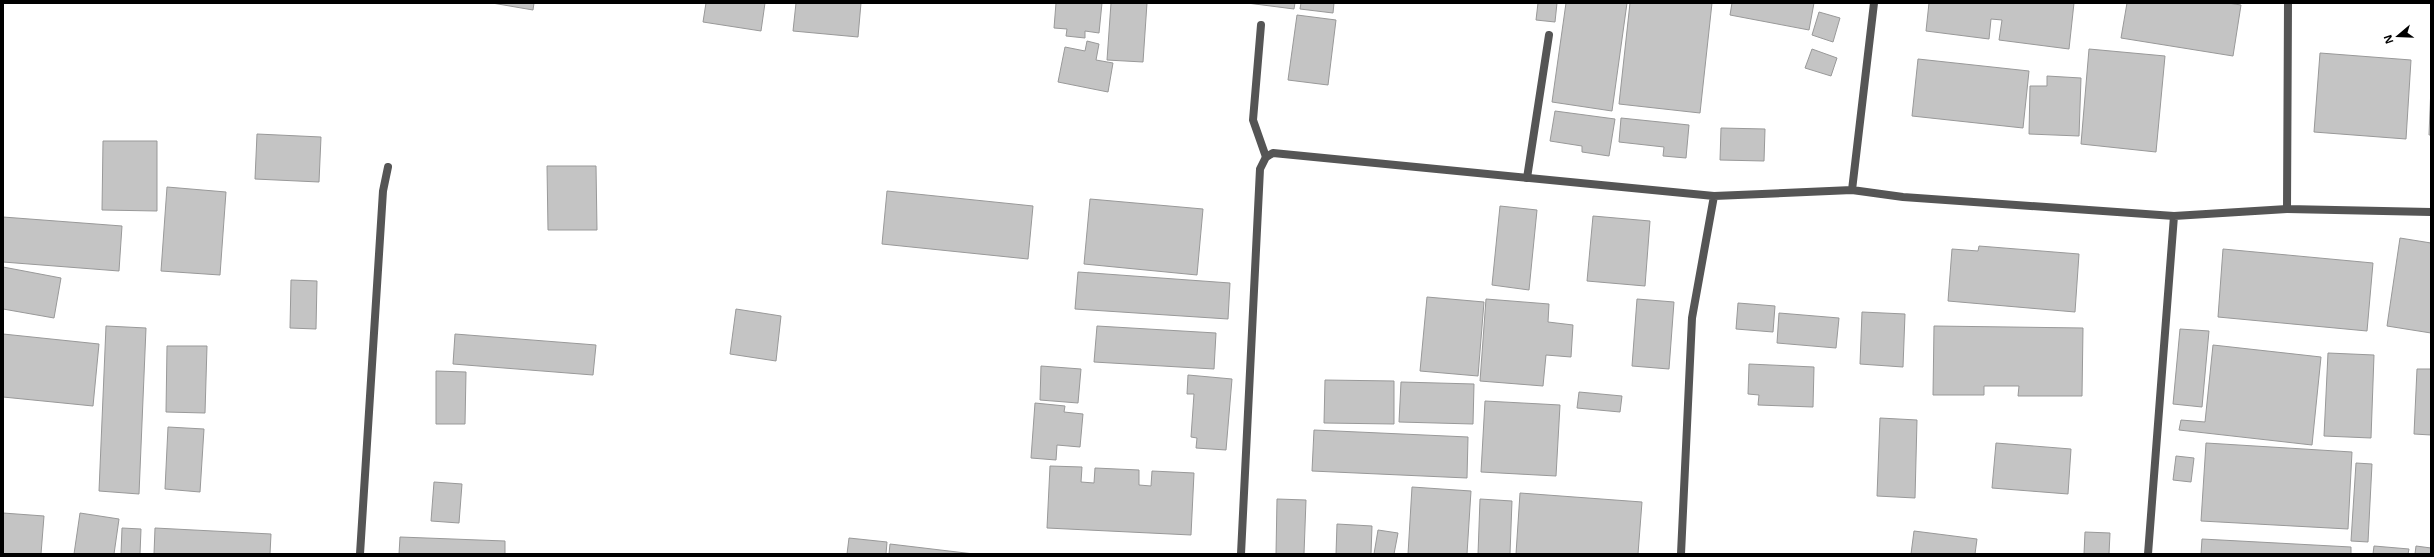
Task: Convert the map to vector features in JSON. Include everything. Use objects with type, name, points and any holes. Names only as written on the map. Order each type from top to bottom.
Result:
[{"type":"street","points":[[1852,190],[1874,3]]},
{"type":"street","points":[[2287,210],[2288,3]]},
{"type":"street","points":[[1261,25],[1253,120],[1266,157]]},
{"type":"street","points":[[1528,178],[1549,35]]},
{"type":"street","points":[[1241,554],[1260,169],[1266,157],[1273,153],[1714,196],[1852,190],[1903,197],[2174,216],[2287,210],[2431,212]]},
{"type":"street","points":[[360,554],[383,190],[388,167]]},
{"type":"street","points":[[1681,554],[1692,318],[1714,196]]},
{"type":"street","points":[[2148,554],[2174,216]]},
{"type":"building","points":[[492,3],[534,3],[533,10]]},
{"type":"building","points":[[706,3],[765,3],[761,31],[703,22]]},
{"type":"building","points":[[796,3],[861,3],[858,37],[793,31]]},
{"type":"building","points":[[1056,3],[1102,3],[1099,33],[1085,31],[1085,38],[1066,36],[1067,29],[1054,28]]},
{"type":"building","points":[[1111,3],[1147,3],[1143,62],[1107,60]]},
{"type":"building","points":[[1247,3],[1295,3],[1294,9]]},
{"type":"building","points":[[1301,3],[1334,3],[1333,13],[1300,9]]},
{"type":"building","points":[[1538,3],[1557,3],[1555,22],[1536,20]]},
{"type":"building","points":[[1566,3],[1627,3],[1612,111],[1552,102]]},
{"type":"building","points":[[1630,3],[1712,3],[1700,113],[1619,104]]},
{"type":"building","points":[[1732,3],[1814,3],[1809,30],[1730,15]]},
{"type":"building","points":[[1929,3],[2074,3],[2069,49],[1999,40],[2002,20],[1991,19],[1989,39],[1926,31]]},
{"type":"building","points":[[2127,3],[2228,3],[2241,5],[2233,56],[2121,38]]},
{"type":"building","points":[[1819,12],[1840,18],[1833,42],[1812,35]]},
{"type":"building","points":[[1297,15],[1336,20],[1328,85],[1288,80]]},
{"type":"building","points":[[1087,41],[1099,44],[1096,60],[1113,63],[1108,92],[1058,82],[1065,47],[1085,51]]},
{"type":"building","points":[[1812,49],[1837,58],[1831,76],[1805,68]]},
{"type":"building","points":[[2089,49],[2165,56],[2156,152],[2081,144]]},
{"type":"building","points":[[2320,53],[2411,60],[2406,139],[2314,132]]},
{"type":"building","points":[[1918,59],[2029,71],[2023,128],[1912,116]]},
{"type":"building","points":[[2047,76],[2081,78],[2079,136],[2029,134],[2030,86],[2047,86]]},
{"type":"building","points":[[2431,86],[2431,135],[2429,135]]},
{"type":"building","points":[[1555,111],[1615,119],[1609,156],[1582,152],[1582,146],[1550,141]]},
{"type":"building","points":[[1621,118],[1689,125],[1686,158],[1663,156],[1664,147],[1619,142]]},
{"type":"building","points":[[1721,128],[1765,129],[1764,161],[1720,160]]},
{"type":"building","points":[[257,134],[321,137],[319,182],[255,179]]},
{"type":"building","points":[[103,141],[157,141],[157,211],[102,210]]},
{"type":"building","points":[[547,166],[596,166],[597,230],[548,230]]},
{"type":"building","points":[[167,187],[226,192],[220,275],[161,271]]},
{"type":"building","points":[[887,191],[1033,206],[1028,259],[882,244]]},
{"type":"building","points":[[1090,199],[1203,209],[1197,275],[1084,264]]},
{"type":"building","points":[[1500,206],[1537,210],[1529,290],[1492,285]]},
{"type":"building","points":[[1593,216],[1650,221],[1645,286],[1587,281]]},
{"type":"building","points":[[3,217],[122,226],[119,271],[3,262]]},
{"type":"building","points":[[2400,238],[2431,243],[2431,333],[2387,326]]},
{"type":"building","points":[[1979,246],[2079,254],[2075,312],[1948,301],[1952,249],[1978,251]]},
{"type":"building","points":[[2223,249],[2373,263],[2367,331],[2218,317]]},
{"type":"building","points":[[3,267],[61,278],[54,318],[3,309]]},
{"type":"building","points":[[1078,272],[1230,283],[1228,319],[1075,309]]},
{"type":"building","points":[[291,280],[317,281],[316,329],[290,328]]},
{"type":"building","points":[[1427,297],[1484,302],[1478,376],[1420,371]]},
{"type":"building","points":[[1486,299],[1549,304],[1548,322],[1573,325],[1571,357],[1546,355],[1543,386],[1480,381]]},
{"type":"building","points":[[1637,299],[1674,302],[1669,369],[1632,366]]},
{"type":"building","points":[[1738,303],[1775,306],[1773,332],[1736,329]]},
{"type":"building","points":[[736,309],[781,316],[776,361],[730,354]]},
{"type":"building","points":[[1862,312],[1905,314],[1903,367],[1860,364]]},
{"type":"building","points":[[1779,313],[1839,318],[1836,348],[1777,343]]},
{"type":"building","points":[[106,326],[146,328],[139,494],[99,491]]},
{"type":"building","points":[[1097,326],[1216,333],[1214,369],[1094,362]]},
{"type":"building","points":[[1934,326],[2083,328],[2082,396],[2018,396],[2019,386],[1984,386],[1984,395],[1933,395]]},
{"type":"building","points":[[2180,329],[2209,331],[2202,407],[2173,404]]},
{"type":"building","points":[[3,334],[99,344],[93,406],[3,397]]},
{"type":"building","points":[[455,334],[596,345],[593,375],[453,364]]},
{"type":"building","points":[[2213,345],[2321,357],[2312,445],[2179,430],[2181,420],[2205,422]]},
{"type":"building","points":[[167,346],[207,346],[205,413],[166,412]]},
{"type":"building","points":[[2328,353],[2374,355],[2371,438],[2324,436]]},
{"type":"building","points":[[1749,364],[1814,367],[1813,407],[1758,405],[1759,395],[1748,394]]},
{"type":"building","points":[[1041,366],[1081,369],[1078,403],[1040,400]]},
{"type":"building","points":[[2417,369],[2431,369],[2431,435],[2414,434]]},
{"type":"building","points":[[436,371],[466,372],[465,424],[436,424]]},
{"type":"building","points":[[1188,375],[1232,379],[1226,450],[1196,448],[1197,438],[1191,437],[1194,394],[1187,394]]},
{"type":"building","points":[[1325,380],[1394,381],[1394,424],[1324,423]]},
{"type":"building","points":[[1401,382],[1474,384],[1473,424],[1399,422]]},
{"type":"building","points":[[1579,392],[1622,396],[1620,412],[1577,408]]},
{"type":"building","points":[[1485,401],[1560,405],[1556,476],[1481,472]]},
{"type":"building","points":[[1035,403],[1065,406],[1064,412],[1083,414],[1080,447],[1057,445],[1056,460],[1031,458]]},
{"type":"building","points":[[1880,418],[1917,420],[1915,498],[1877,496]]},
{"type":"building","points":[[168,427],[204,429],[200,492],[165,489]]},
{"type":"building","points":[[1314,430],[1468,437],[1467,478],[1312,471]]},
{"type":"building","points":[[1996,443],[2071,449],[2068,494],[1992,488]]},
{"type":"building","points":[[2206,443],[2352,452],[2348,529],[2201,521]]},
{"type":"building","points":[[2176,456],[2194,458],[2191,482],[2173,480]]},
{"type":"building","points":[[2356,463],[2372,464],[2368,542],[2351,541]]},
{"type":"building","points":[[1050,466],[1082,467],[1081,482],[1094,483],[1095,468],[1139,470],[1139,485],[1151,486],[1152,471],[1194,473],[1191,535],[1047,528]]},
{"type":"building","points":[[434,482],[462,484],[459,523],[431,521]]},
{"type":"building","points":[[1412,487],[1471,491],[1467,554],[1408,554]]},
{"type":"building","points":[[1520,493],[1642,502],[1638,554],[1516,554]]},
{"type":"building","points":[[1277,499],[1306,500],[1304,554],[1276,554]]},
{"type":"building","points":[[1480,499],[1512,501],[1510,554],[1478,554]]},
{"type":"building","points":[[3,513],[44,516],[41,554],[3,554]]},
{"type":"building","points":[[80,513],[119,519],[114,554],[74,554]]},
{"type":"building","points":[[1337,524],[1372,526],[1371,554],[1336,554]]},
{"type":"building","points":[[122,528],[141,529],[140,554],[121,554]]},
{"type":"building","points":[[155,528],[271,534],[270,554],[154,554]]},
{"type":"building","points":[[1378,530],[1398,533],[1394,554],[1374,554]]},
{"type":"building","points":[[1914,531],[1977,539],[1975,554],[1911,554]]},
{"type":"building","points":[[2085,532],[2110,533],[2109,554],[2084,554]]},
{"type":"building","points":[[400,537],[505,541],[505,554],[399,554]]},
{"type":"building","points":[[849,538],[887,542],[886,554],[847,554]]},
{"type":"building","points":[[2202,539],[2351,547],[2351,554],[2201,554]]},
{"type":"building","points":[[890,544],[974,554],[889,554]]},
{"type":"building","points":[[2374,546],[2409,549],[2408,554],[2373,554]]},
{"type":"building","points":[[2416,546],[2431,548],[2431,554],[2415,554]]}]
